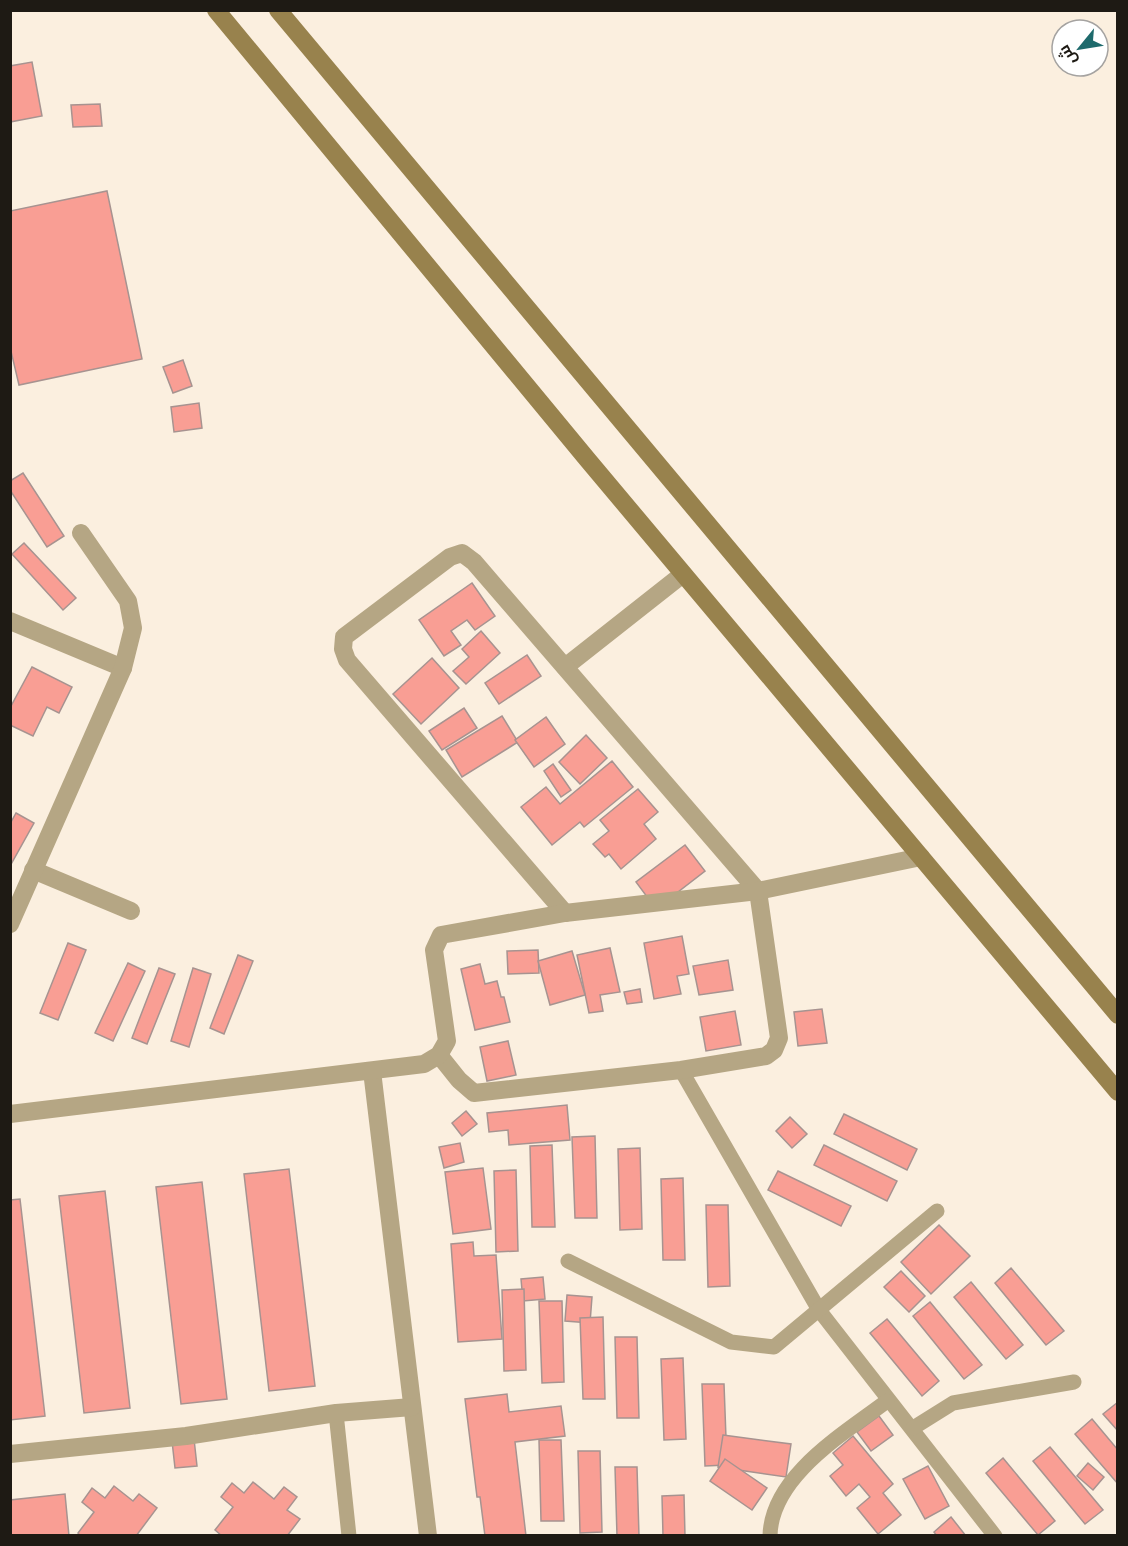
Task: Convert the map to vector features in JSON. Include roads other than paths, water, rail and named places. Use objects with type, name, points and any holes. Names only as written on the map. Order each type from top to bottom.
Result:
[{"type":"main road","points":[[216,10],[683,574],[1118,1092]]},
{"type":"main road","points":[[278,10],[1118,1015]]},
{"type":"street","points":[[10,924],[123,668],[133,628],[128,601],[81,533]]},
{"type":"street","points":[[439,1055],[459,1080],[474,1093],[681,1070],[766,1056],[774,1050],[779,1038],[758,891],[474,562],[462,553],[450,558],[344,637],[343,649],[347,660],[565,913]]},
{"type":"street","points":[[565,667],[683,574]]},
{"type":"street","points":[[10,621],[123,668]]},
{"type":"street","points":[[10,1114],[424,1064],[439,1055],[447,1041],[434,950],[441,935],[565,913],[758,891],[921,857]]},
{"type":"street","points":[[33,870],[131,911]]},
{"type":"street","points":[[372,1071],[428,1536]]},
{"type":"street","points":[[10,1454],[186,1436],[336,1413],[412,1407]]},
{"type":"lane","points":[[681,1070],[819,1310],[887,1401],[913,1428],[995,1536]]},
{"type":"lane","points":[[568,1262],[731,1342],[774,1347],[937,1211]]},
{"type":"lane","points":[[913,1428],[953,1403],[1074,1382]]},
{"type":"lane","points":[[770,1536],[778,1501],[814,1455],[887,1401]]},
{"type":"lane","points":[[336,1413],[349,1536]]}]
